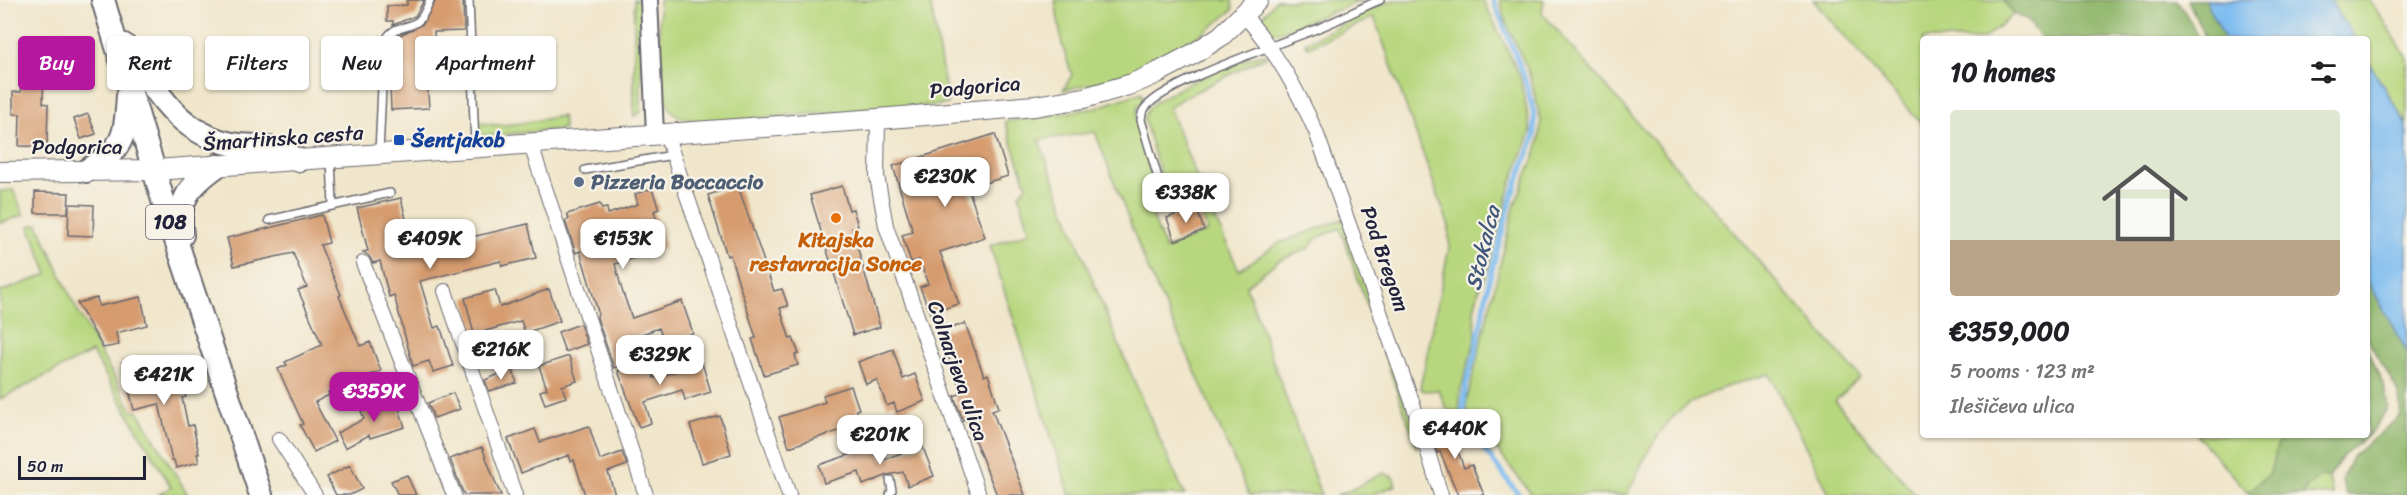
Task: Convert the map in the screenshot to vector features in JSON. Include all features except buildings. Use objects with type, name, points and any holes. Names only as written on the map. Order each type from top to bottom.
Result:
[{"type":"main road","name":"108","points":[[103,0],[115,36]]},
{"type":"main road","name":"Podgorica","points":[[661,134],[1035,106],[1084,98],[1157,73],[1195,53],[1221,36],[1258,0]]},
{"type":"main road","points":[[114,32],[161,101],[183,122],[231,144],[272,148],[298,160]]},
{"type":"main road","points":[[86,171],[109,157],[122,141],[128,90]]},
{"type":"main road","name":"108","points":[[131,90],[155,170],[261,495]]},
{"type":"main road","name":"Šmartinska cesta","points":[[155,170],[661,134]]},
{"type":"main road","points":[[188,272],[180,218],[181,204],[201,177],[217,166]]},
{"type":"main road","name":"Podgorica","points":[[0,172],[155,170]]},
{"type":"street","points":[[649,0],[661,134],[673,155],[789,495]]},
{"type":"street","name":"Pod Bregom","points":[[1244,15],[1270,45],[1298,92],[1316,132],[1414,407],[1441,495]]},
{"type":"street","name":"Colnarjeva ulica","points":[[879,119],[877,176],[882,212],[979,495]]},
{"type":"street","points":[[530,142],[646,495]]},
{"type":"street","points":[[363,263],[454,495]]},
{"type":"street","points":[[445,291],[515,495]]},
{"type":"street","points":[[279,438],[315,495]]},
{"type":"lane","points":[[379,155],[384,43],[394,28],[417,22],[430,0]]},
{"type":"lane","points":[[469,0],[475,147]]},
{"type":"lane","points":[[1166,206],[1144,134],[1141,120],[1143,111],[1158,97],[1211,70],[1270,45],[1321,27],[1380,0]]},
{"type":"lane","points":[[585,170],[673,155]]},
{"type":"lane","points":[[331,158],[333,206]]},
{"type":"lane","points":[[269,220],[390,193]]},
{"type":"lane","points":[[890,480],[892,490],[890,495]]},
{"type":"green space","points":[[634,0],[641,0],[641,112],[634,116]]},
{"type":"green space","points":[[659,0],[930,0],[948,104],[719,121],[696,121],[684,118],[674,113],[665,94],[660,61]]},
{"type":"green space","points":[[1055,0],[1232,0],[1233,10],[1194,39],[1153,62],[1110,79],[1063,90],[1072,75],[1062,44]]},
{"type":"green space","points":[[1276,0],[1363,0],[1280,32],[1262,31],[1260,19]]},
{"type":"green space","points":[[1393,0],[1483,0],[1520,76],[1531,132],[1511,184],[1487,272],[1479,289],[1474,311],[1476,337],[1461,389],[1459,413],[1446,409],[1439,390],[1424,391],[1420,388],[1449,248],[1449,226],[1374,17],[1308,47],[1305,43]]},
{"type":"green space","points":[[1500,0],[1544,0],[1542,13],[1860,377],[1835,401],[1916,495],[1830,495],[1769,374],[1717,390],[1682,409],[1658,436],[1627,495],[1532,495],[1488,438],[1478,431],[1470,421],[1466,407],[1468,395],[1515,204],[1536,153],[1541,121],[1529,73],[1504,18]]},
{"type":"green space","points":[[1813,0],[2003,0],[2014,14],[1988,36],[1920,36],[1920,123]]},
{"type":"green space","points":[[2003,0],[2177,0],[2197,36],[2040,36],[2027,19],[2014,14]]},
{"type":"green space","points":[[2188,0],[2206,0],[2224,36],[2205,36]]},
{"type":"green space","points":[[2330,0],[2370,0],[2407,57],[2407,125],[2370,65],[2370,36],[2353,36]]},
{"type":"green space","points":[[1265,54],[1267,56],[1181,99],[1169,108],[1203,193],[1239,270],[1279,243],[1343,219],[1417,436],[1417,448],[1340,228],[1315,239],[1310,248],[1278,261],[1246,286],[1321,495],[1249,495],[1147,267],[1095,132],[1039,140],[1108,319],[1185,495],[1070,495],[990,246],[1030,232],[1019,194],[1027,186],[1005,122],[1096,108],[1142,92],[1143,101],[1137,108],[1136,118],[1158,202],[1150,209],[1165,249],[1208,231],[1193,192],[1168,200],[1144,119],[1146,111],[1167,95],[1202,77],[1240,61]]},
{"type":"green space","points":[[562,116],[564,129],[485,136],[478,133],[478,121],[486,124],[507,125]]},
{"type":"green space","points":[[13,190],[24,215],[0,223],[0,191]]},
{"type":"green space","points":[[38,224],[75,306],[133,412],[138,411],[188,495],[158,495],[171,487],[92,352],[0,399],[0,292],[48,274],[29,226]]},
{"type":"green space","points":[[2370,284],[2407,352],[2407,495],[2346,495],[2342,480],[2352,457],[2399,417],[2398,395],[2371,346]]},
{"type":"green space","points":[[2370,356],[2384,386],[2388,407],[2370,434]]},
{"type":"green space","points":[[2200,438],[2279,438],[2270,473],[2248,492]]},
{"type":"green space","points":[[2279,438],[2365,438],[2343,456],[2328,478],[2320,477],[2306,488],[2302,495],[2251,495],[2248,492],[2270,473]]},
{"type":"green space","points":[[1383,473],[1393,477],[1396,485],[1371,495],[1336,495],[1349,491]]},
{"type":"green space","points":[[2320,476],[2328,478],[2333,495],[2302,495],[2306,488]]},
{"type":"water","points":[[2206,0],[2330,0],[2353,36],[2224,36]]},
{"type":"water","points":[[2370,65],[2407,125],[2407,352],[2370,284]]},
{"type":"waterway","name":"Stokalca","points":[[1493,0],[1524,76],[1534,114],[1535,135],[1512,196],[1489,281],[1475,354],[1466,384],[1462,418],[1471,437],[1487,453],[1519,495]]},
{"type":"place","name":"Šentjakob","points":[[399,140]]},
{"type":"place","name":"Pizzeria Boccaccio","points":[[579,182]]},
{"type":"place","name":"Kitajska restavracija Sonce","points":[[836,218]]}]
